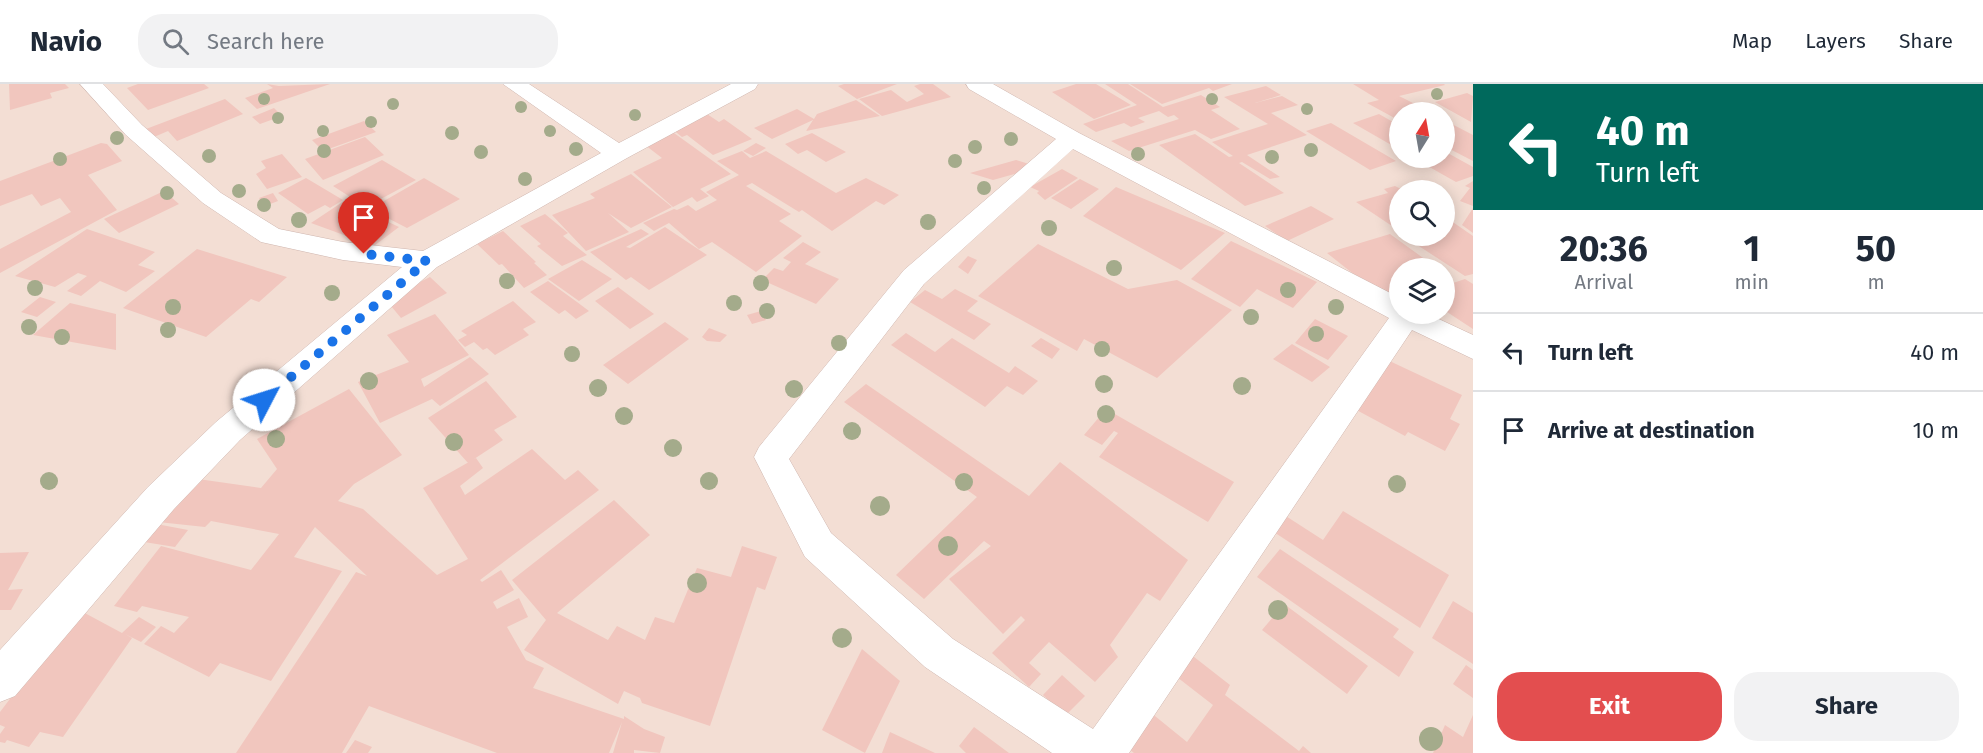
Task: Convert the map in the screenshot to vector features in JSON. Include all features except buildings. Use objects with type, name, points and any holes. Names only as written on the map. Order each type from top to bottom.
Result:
[{"type":"street","points":[[91,84],[134,130],[212,198],[271,236],[343,251],[427,261]]},
{"type":"street","points":[[514,84],[618,153]]},
{"type":"street","points":[[0,681],[162,498],[228,431],[427,261],[618,153],[747,84]]},
{"type":"street","points":[[977,84],[1071,138],[1389,306]]},
{"type":"street","points":[[1071,138],[1041,167],[914,277],[771,458],[818,545],[939,653],[1091,753]]},
{"type":"street","points":[[1103,753],[1396,324]]},
{"type":"street","points":[[1425,324],[1473,348]]},
{"type":"shaded area","points":[[0,84],[1473,84],[1473,753],[0,753]]},
{"type":"route","points":[[264,400],[427,261],[364,254]]}]
